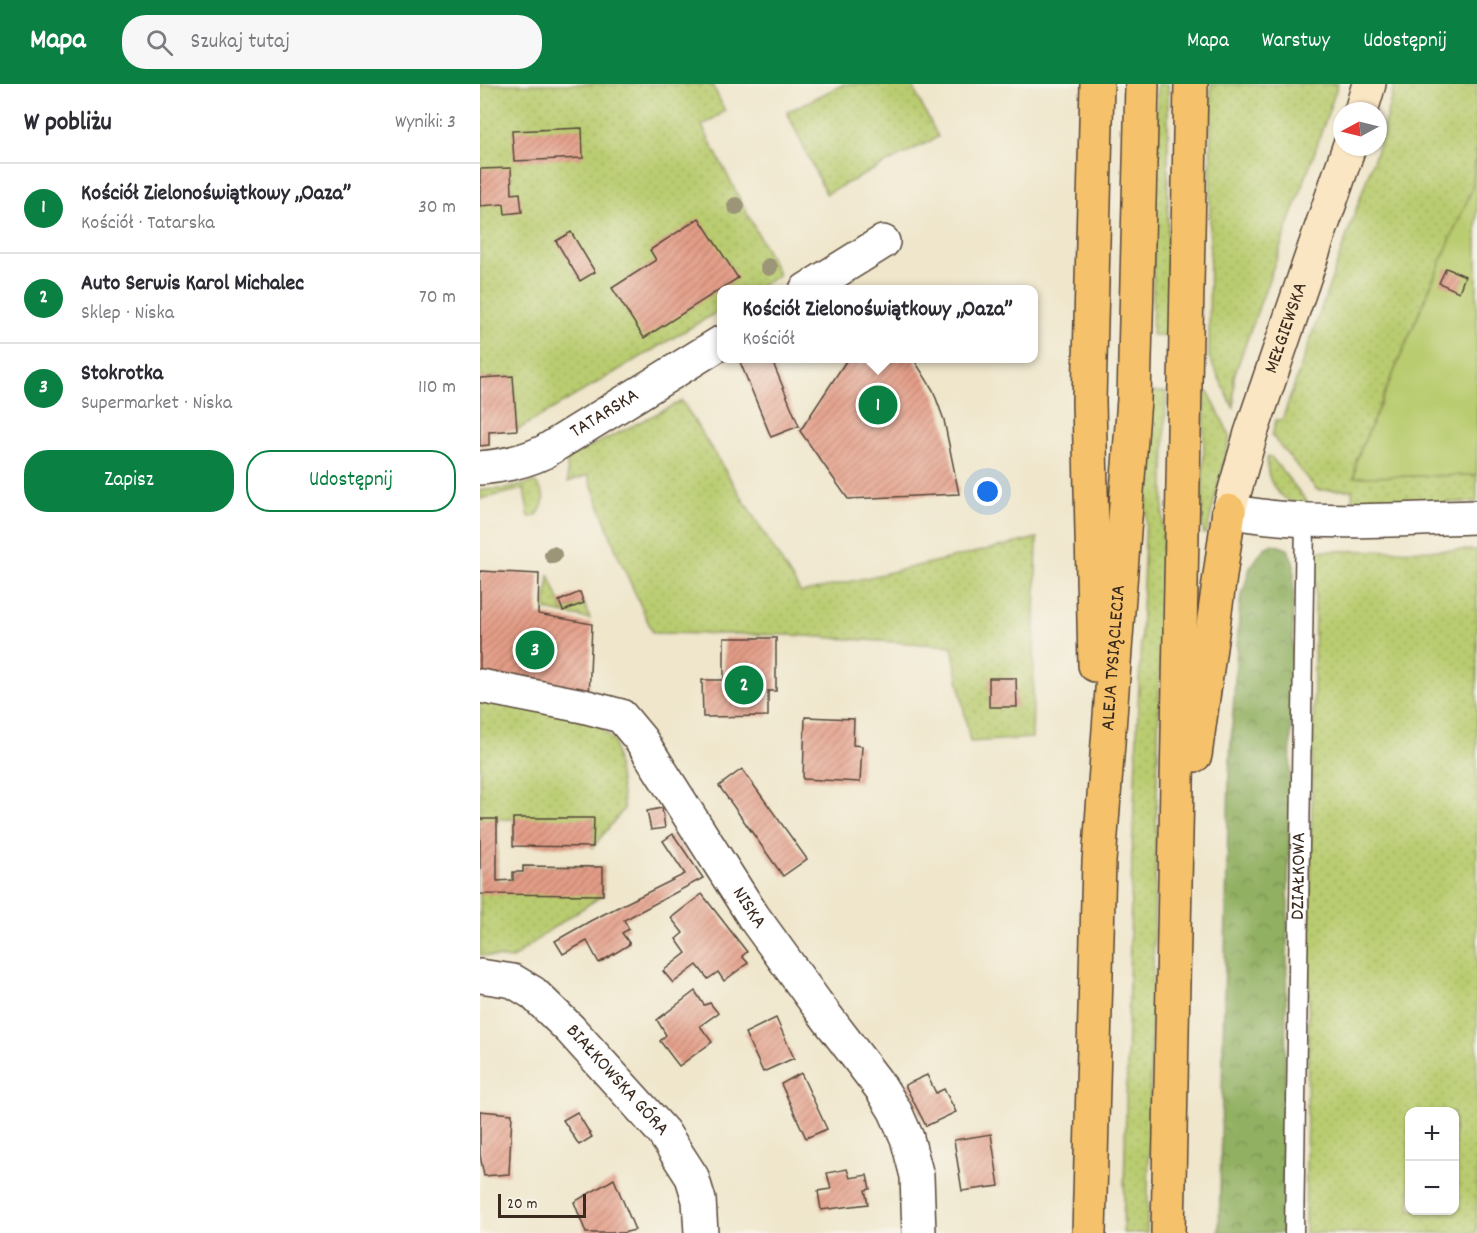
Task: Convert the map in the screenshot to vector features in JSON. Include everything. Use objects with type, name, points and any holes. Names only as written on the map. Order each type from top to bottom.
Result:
[{"type":"main road","points":[[1097,84],[1089,402],[1099,862]]},
{"type":"main road","name":"ALEJA TYSIĄCLECIA","points":[[1089,1233],[1099,862],[1134,399],[1142,84]]},
{"type":"main road","points":[[1168,1233],[1191,84]]},
{"type":"main road","points":[[1364,102],[1369,84]]},
{"type":"main road","name":"MEŁGIEWSKA","points":[[1229,511],[1251,433],[1346,156]]},
{"type":"main road","points":[[1173,905],[1229,511]]},
{"type":"street","points":[[814,285],[883,242]]},
{"type":"street","name":"TATARSKA","points":[[480,468],[509,465],[544,452],[717,345]]},
{"type":"street","points":[[1229,511],[1276,519],[1305,520],[1477,517]]},
{"type":"street","name":"NISKA","points":[[480,686],[583,706],[621,716],[640,740],[753,916],[881,1088],[895,1111],[907,1138],[917,1176],[919,1233]]},
{"type":"street","name":"BIAŁKOWSKA GÓRA","points":[[480,976],[513,981],[533,993],[570,1029],[663,1132],[692,1177],[699,1200],[701,1233]]},
{"type":"lane","name":"DZIAŁKOWA","points":[[1294,1233],[1305,520]]},
{"type":"green space","points":[[480,84],[712,84],[725,111],[702,126],[779,275],[762,285],[717,285],[717,312],[517,430],[513,376],[480,378]]},
{"type":"green space","points":[[844,84],[911,84],[938,137],[826,194],[787,112]]},
{"type":"green space","points":[[1157,84],[1168,84],[1168,336],[1152,335]]},
{"type":"green space","points":[[1211,84],[1338,84],[1234,376],[1234,409],[1209,357]]},
{"type":"green space","points":[[1395,84],[1477,84],[1477,145],[1472,189],[1356,461],[1355,476],[1477,475],[1477,502],[1353,504],[1352,490],[1317,490],[1272,436],[1276,420],[1282,420],[1375,156],[1387,156],[1387,114]]},
{"type":"green space","points":[[1477,145],[1477,475],[1355,477],[1356,461],[1472,189]]},
{"type":"green space","points":[[1151,392],[1166,392],[1147,1233],[1123,1233],[1132,855]]},
{"type":"green space","points":[[1205,392],[1209,393],[1230,436],[1207,532],[1204,534],[1202,526]]},
{"type":"green space","points":[[682,401],[801,593],[1037,538],[1032,738],[970,742],[952,646],[791,635],[653,633],[617,553],[588,475],[568,482],[567,463],[570,457]]},
{"type":"green space","points":[[1267,457],[1271,457],[1310,505],[1297,504],[1279,494],[1269,476]]},
{"type":"green space","points":[[534,482],[544,498],[542,507],[536,516],[529,517],[524,489],[480,499],[480,490],[506,489]]},
{"type":"green space","points":[[1273,544],[1288,549],[1294,565],[1282,1233],[1219,1233],[1229,775],[1240,602],[1250,568],[1264,548]]},
{"type":"green space","points":[[1477,550],[1477,1233],[1305,1233],[1316,551]]},
{"type":"green space","points":[[549,574],[563,611],[584,603],[590,619],[545,610]]},
{"type":"green space","points":[[480,695],[593,719],[614,741],[624,809],[593,847],[594,819],[497,819],[497,881],[513,880],[513,872],[523,872],[523,866],[603,867],[603,895],[551,929],[512,959],[480,955]]},
{"type":"building","points":[[582,128],[583,158],[514,161],[512,131]]},
{"type":"building","points":[[511,168],[512,194],[520,193],[522,212],[505,214],[504,204],[480,206],[480,169]]},
{"type":"building","points":[[699,218],[738,278],[727,285],[717,285],[717,291],[644,338],[612,288],[656,260],[650,250]]},
{"type":"building","points":[[571,232],[595,272],[580,281],[556,241]]},
{"type":"building","points":[[1446,268],[1465,276],[1459,292],[1439,283]]},
{"type":"building","points":[[740,363],[773,363],[799,426],[771,437]]},
{"type":"building","points":[[845,363],[916,363],[933,390],[944,420],[959,494],[848,499],[800,431]]},
{"type":"building","points":[[513,376],[517,430],[489,432],[489,445],[480,446],[480,378]]},
{"type":"building","points":[[480,571],[539,574],[538,614],[592,624],[589,697],[480,676]]},
{"type":"building","points":[[580,592],[584,603],[563,611],[559,601]]},
{"type":"building","points":[[724,638],[776,638],[776,691],[768,691],[768,716],[703,717],[702,680],[724,680]]},
{"type":"building","points":[[989,678],[1016,678],[1017,707],[989,707]]},
{"type":"building","points":[[805,717],[854,719],[853,745],[862,746],[860,782],[803,779]]},
{"type":"building","points":[[742,769],[807,859],[783,876],[719,786]]},
{"type":"building","points":[[662,808],[665,828],[651,830],[647,811]]},
{"type":"building","points":[[513,818],[594,818],[593,847],[513,846]]},
{"type":"building","points":[[480,819],[497,819],[497,881],[513,880],[513,872],[523,872],[523,866],[603,867],[603,895],[480,894]]},
{"type":"building","points":[[673,834],[703,878],[624,920],[629,929],[622,933],[630,944],[599,963],[587,941],[563,954],[555,941],[685,874],[663,841]]},
{"type":"building","points":[[702,894],[747,952],[742,956],[748,963],[724,981],[718,972],[708,979],[697,965],[673,983],[663,971],[686,953],[676,939],[683,933],[671,918]]},
{"type":"building","points":[[695,991],[704,1005],[710,1003],[718,1013],[700,1026],[712,1042],[679,1066],[660,1041],[666,1035],[657,1020]]},
{"type":"building","points":[[776,1018],[794,1058],[763,1072],[745,1033]]},
{"type":"building","points":[[801,1073],[827,1129],[806,1138],[781,1084]]},
{"type":"building","points":[[927,1075],[936,1093],[944,1089],[956,1112],[926,1126],[905,1085]]},
{"type":"building","points":[[480,1111],[512,1114],[509,1174],[484,1176],[480,1155]]},
{"type":"building","points":[[577,1112],[592,1137],[579,1145],[563,1120]]},
{"type":"building","points":[[991,1134],[999,1186],[962,1191],[954,1140]]},
{"type":"building","points":[[847,1169],[850,1178],[867,1175],[870,1189],[865,1190],[868,1204],[821,1210],[818,1191],[831,1189],[827,1173]]},
{"type":"building","points":[[614,1179],[635,1230],[622,1233],[586,1233],[574,1202]]},
{"type":"place","name":"Kościół Zielonoświątkowy „Oaza”","points":[[878,405]]},
{"type":"place","name":"Stokrotka","points":[[535,650]]},
{"type":"place","name":"Auto Serwis Karol Michalec","points":[[744,685]]}]
